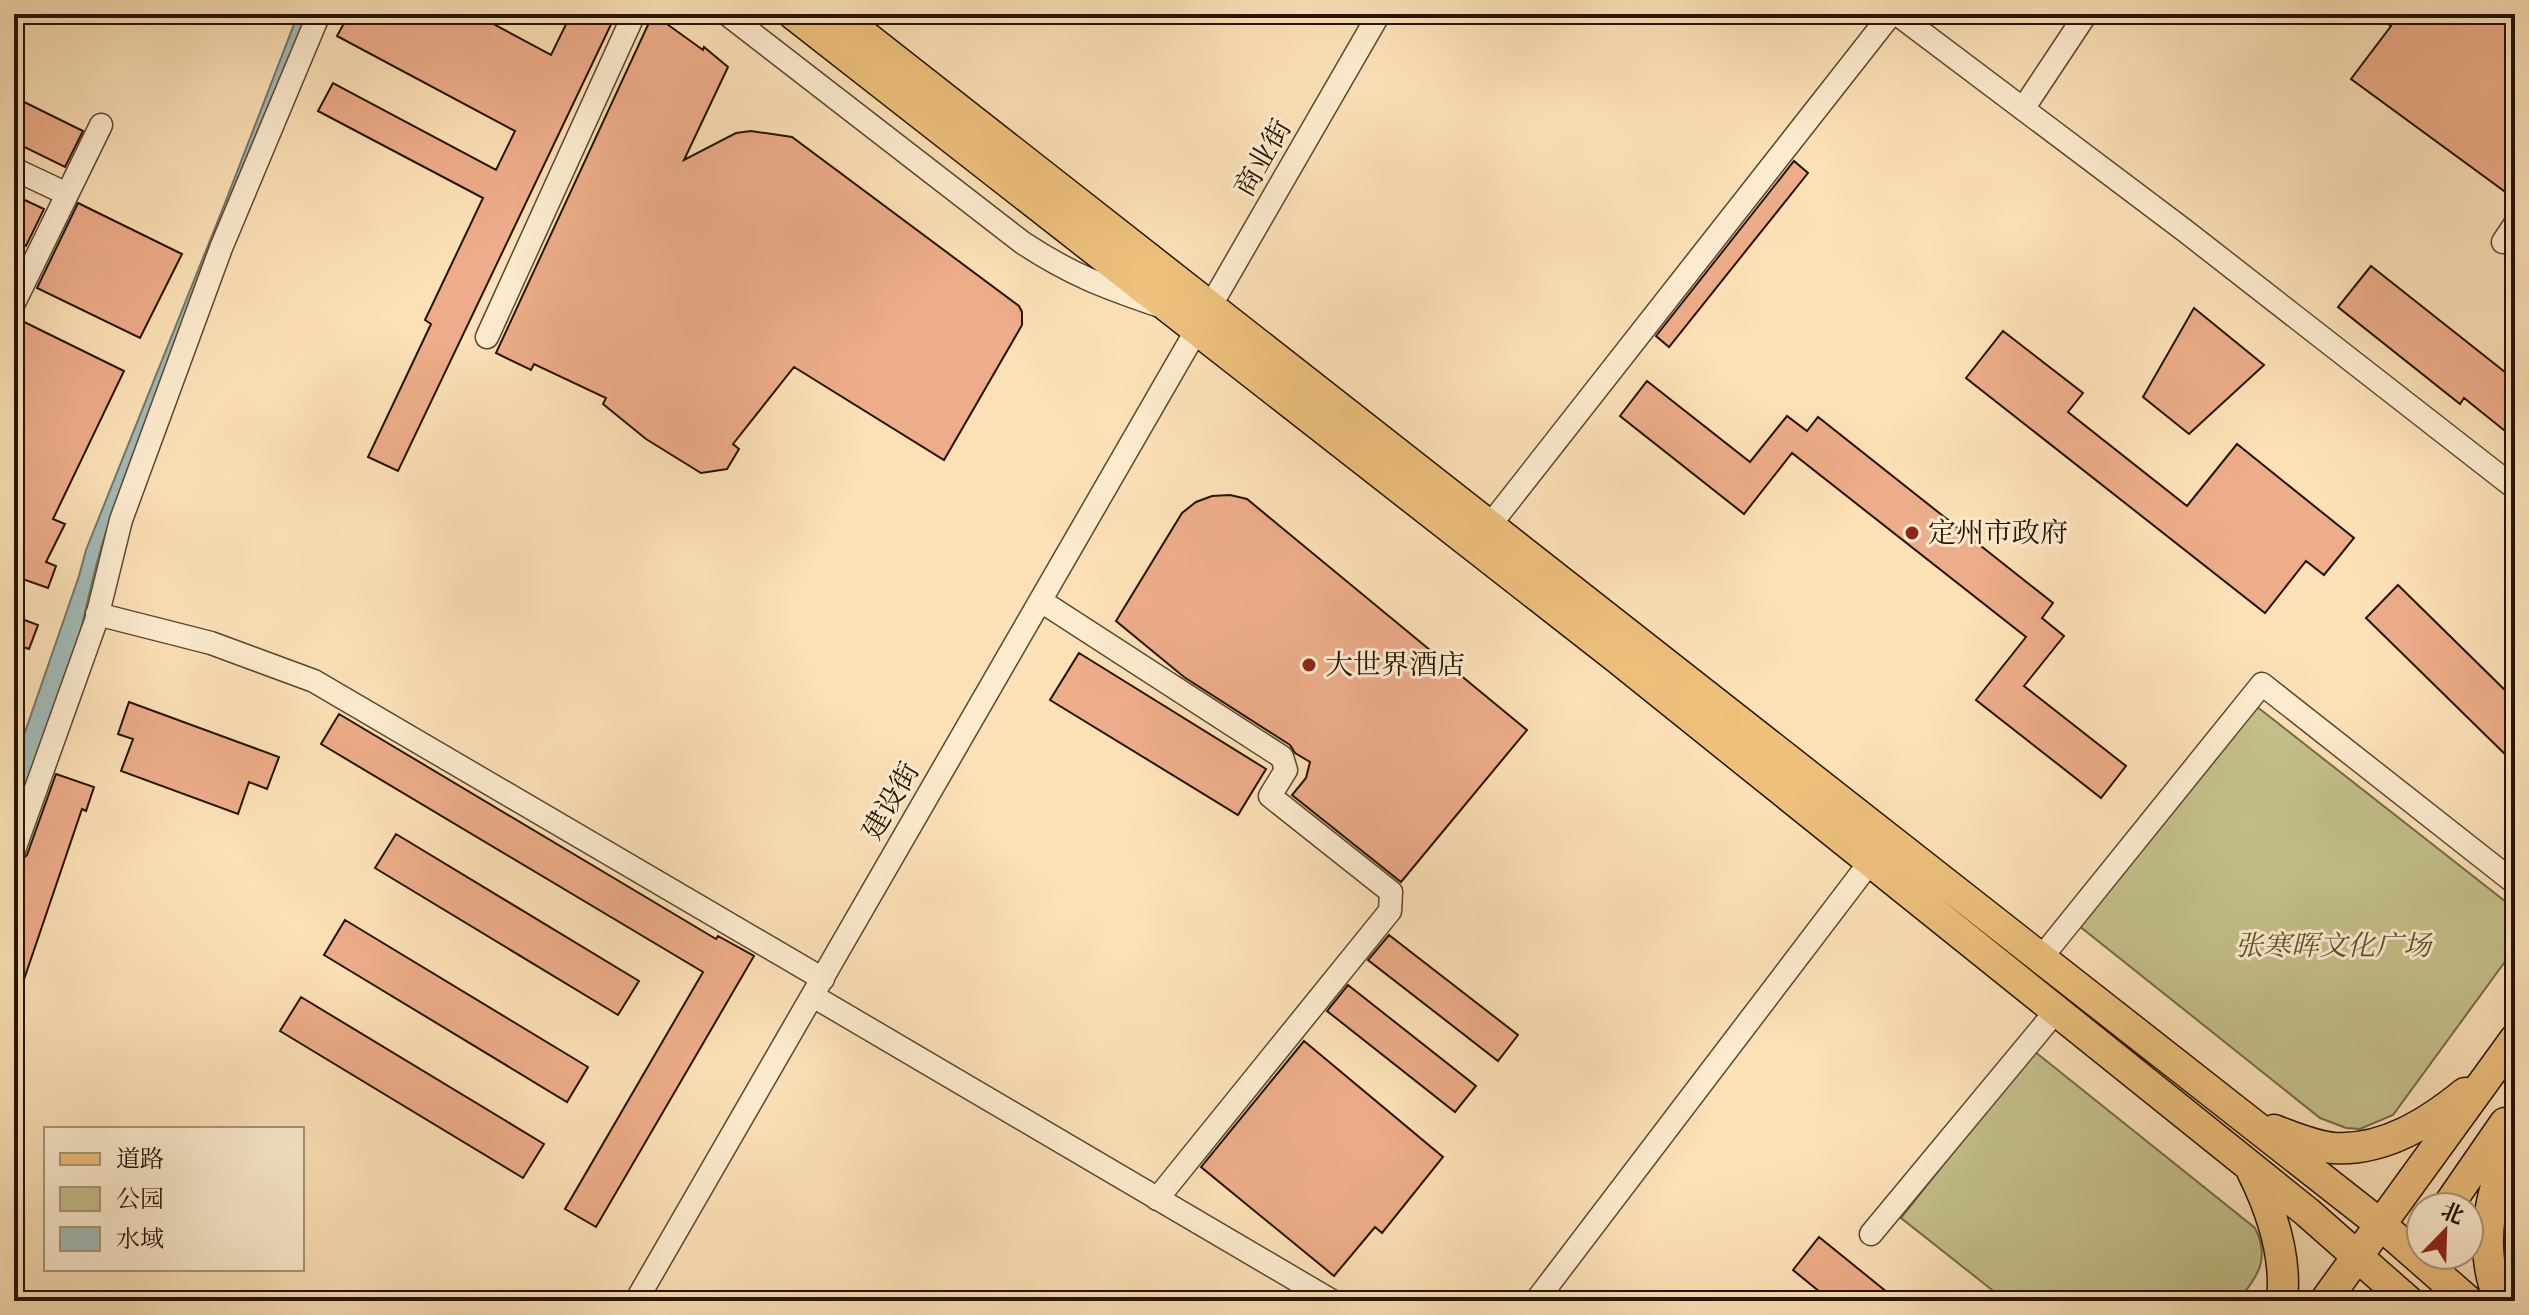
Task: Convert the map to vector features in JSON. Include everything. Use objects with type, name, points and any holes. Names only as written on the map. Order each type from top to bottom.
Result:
[{"type":"main road","points":[[793,14],[1171,310],[1205,319],[1490,525],[2245,1119],[2405,1241]]},
{"type":"main road","points":[[837,14],[1617,658],[2249,1166],[2356,1256],[2393,1296],[2406,1271]]},
{"type":"main road","points":[[2325,1301],[2515,1039]]},
{"type":"main road","points":[[2245,1119],[2334,1148],[2383,1141],[2415,1128],[2491,1072]]},
{"type":"main road","points":[[2458,1191],[2515,1109]]},
{"type":"main road","points":[[2500,1301],[2488,1254],[2488,1217],[2500,1169],[2515,1130]]},
{"type":"main road","points":[[2249,1166],[2262,1191],[2277,1235],[2284,1285],[2282,1301]]},
{"type":"main road","points":[[2439,1271],[2468,1301]]},
{"type":"street","points":[[14,850],[97,614],[121,520],[210,276],[319,14]]},
{"type":"street","points":[[487,337],[634,14]]},
{"type":"street","points":[[727,14],[1023,243],[1095,284],[1171,310]]},
{"type":"street","name":"商业街","points":[[1205,319],[1379,14]]},
{"type":"street","points":[[1490,525],[1894,14],[2184,230],[2515,488]]},
{"type":"street","points":[[2023,109],[2086,14]]},
{"type":"street","points":[[14,303],[101,125]]},
{"type":"street","points":[[14,169],[67,194]]},
{"type":"street","name":"建设街","points":[[636,1301],[1205,319]]},
{"type":"street","points":[[1041,601],[1282,757],[1286,770],[1270,796],[1391,892],[1390,911],[1157,1199]]},
{"type":"street","points":[[97,614],[211,643],[314,681],[818,987],[1157,1199],[1332,1301]]},
{"type":"street","points":[[2041,958],[2262,684],[2515,883]]},
{"type":"street","points":[[1536,1301],[1870,862]]},
{"type":"street","points":[[1871,1234],[2056,1011]]},
{"type":"green space","name":"张寒晖文化广场","points":[[2256,706],[2515,909],[2515,948],[2393,1115],[2360,1129],[2346,1128],[2320,1118],[2078,925]]},
{"type":"green space","points":[[2034,1051],[2255,1228],[2260,1239],[2262,1259],[2256,1275],[2238,1301],[2006,1301],[1901,1218]]},
{"type":"water","points":[[298,14],[314,14],[106,532],[69,673],[14,824],[14,764],[86,550]]},
{"type":"building","points":[[349,14],[475,14],[551,55],[571,14],[616,14],[398,471],[368,457],[431,324],[425,320],[483,198],[318,111],[333,83],[496,170],[515,131],[337,36]]},
{"type":"building","points":[[653,14],[703,50],[704,47],[728,67],[684,160],[736,133],[751,131],[792,137],[1019,306],[1022,325],[944,460],[794,367],[733,444],[739,449],[727,469],[701,473],[646,439],[603,404],[606,398],[534,364],[531,370],[496,353]]},
{"type":"building","points":[[2395,14],[2515,14],[2515,199],[2351,79],[2391,26],[2388,24]]},
{"type":"building","points":[[14,97],[83,131],[65,167],[14,142]]},
{"type":"building","points":[[1794,161],[1808,173],[1669,347],[1656,336]]},
{"type":"building","points":[[14,195],[44,209],[26,246],[14,240]]},
{"type":"building","points":[[78,203],[182,254],[140,338],[37,288]]},
{"type":"building","points":[[2371,266],[2515,380],[2515,439],[2464,398],[2460,404],[2338,307]]},
{"type":"building","points":[[2194,308],[2264,365],[2189,434],[2143,397]]},
{"type":"building","points":[[14,317],[124,371],[53,519],[65,524],[46,562],[56,566],[48,588],[14,576]]},
{"type":"building","points":[[2003,331],[2083,393],[2068,412],[2187,506],[2237,444],[2354,538],[2324,575],[2306,561],[2265,613],[1966,378]]},
{"type":"building","points":[[1647,381],[1750,462],[1787,416],[1807,431],[1818,417],[2053,603],[2042,618],[2064,636],[2024,686],[2126,766],[2101,798],[1976,700],[2026,637],[1792,453],[1744,514],[1620,416]]},
{"type":"building","name":"大世界酒店","points":[[1230,495],[1247,499],[1527,730],[1401,882],[1292,795],[1306,778],[1310,762],[1295,753],[1290,745],[1184,677],[1116,621],[1182,513],[1196,502],[1212,496]]},
{"type":"building","points":[[2398,585],[2515,700],[2515,764],[2366,618]]},
{"type":"building","points":[[14,616],[38,625],[29,649],[14,644]]},
{"type":"building","points":[[1079,653],[1266,769],[1238,815],[1050,700]]},
{"type":"building","points":[[129,702],[279,757],[267,789],[249,782],[238,814],[121,771],[133,739],[118,734]]},
{"type":"building","points":[[339,714],[716,939],[718,936],[754,956],[596,1227],[565,1209],[703,972],[321,744]]},
{"type":"building","points":[[56,774],[94,787],[86,811],[82,809],[17,1000],[14,1000],[14,874],[18,863],[27,855]]},
{"type":"building","points":[[396,834],[639,981],[618,1015],[375,868]]},
{"type":"building","points":[[345,920],[588,1067],[567,1102],[324,955]]},
{"type":"building","points":[[1389,935],[1518,1035],[1498,1061],[1368,960]]},
{"type":"building","points":[[1348,985],[1476,1086],[1455,1112],[1327,1011]]},
{"type":"building","points":[[301,997],[544,1144],[523,1178],[280,1031]]},
{"type":"building","points":[[1304,1041],[1443,1157],[1382,1233],[1375,1227],[1334,1276],[1201,1167]]},
{"type":"building","points":[[1819,1237],[1898,1301],[1831,1301],[1793,1270]]},
{"type":"place","name":"定州市政府","points":[[1912,533]]},
{"type":"place","name":"大世界酒店","points":[[1309,665]]}]
